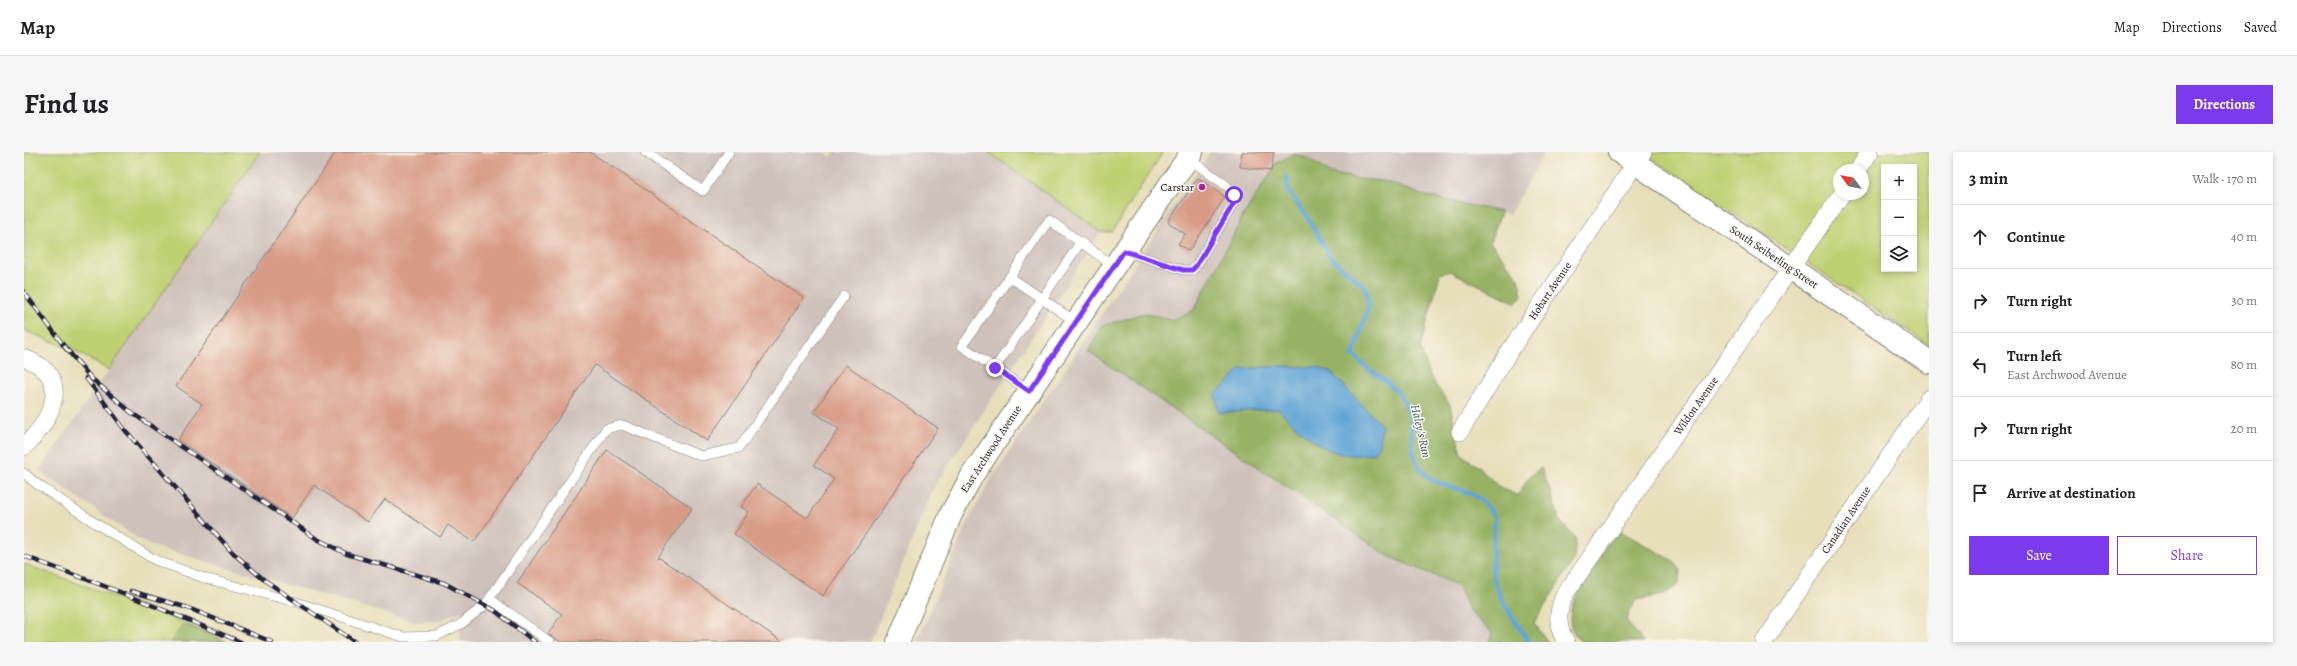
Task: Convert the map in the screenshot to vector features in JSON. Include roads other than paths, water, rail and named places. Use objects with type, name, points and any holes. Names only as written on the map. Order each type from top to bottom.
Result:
[{"type":"main road","name":"East Archwood Avenue","points":[[898,642],[962,493],[1029,391],[1190,155]]},
{"type":"main road","name":"South Seiberling Street","points":[[1632,156],[1791,269],[1929,362]]},
{"type":"street","points":[[1862,164],[1870,152]]},
{"type":"street","name":"Hobart Avenue","points":[[1460,432],[1632,156]]},
{"type":"street","name":"Wildon Avenue","points":[[1566,642],[1561,634],[1559,607],[1566,594],[1838,200]]},
{"type":"street","points":[[24,358],[39,366],[50,375],[54,394],[47,418],[24,447]]},
{"type":"street","name":"Canadian Avenue","points":[[1764,642],[1929,398]]},
{"type":"lane","points":[[645,152],[703,191],[729,152]]},
{"type":"lane","points":[[1029,391],[962,346],[1048,220],[1080,242],[1119,259],[1183,270],[1192,270],[1196,266],[1234,203],[1234,195],[1227,186],[1190,155]]},
{"type":"lane","points":[[995,368],[1080,242]]},
{"type":"lane","points":[[1010,277],[1076,322]]},
{"type":"lane","points":[[24,473],[34,482],[89,519],[155,560],[204,578],[296,602],[403,637],[437,636],[461,624],[486,605],[606,429],[622,425],[701,456],[739,448],[844,296]]},
{"type":"lane","points":[[490,599],[550,642]]},
{"type":"water","points":[[1281,366],[1315,367],[1330,371],[1382,426],[1379,445],[1374,453],[1358,455],[1331,451],[1309,438],[1278,409],[1219,413],[1215,395],[1241,369]]},
{"type":"waterway","name":"Haley's Run","points":[[1287,177],[1288,191],[1306,215],[1330,257],[1366,288],[1369,305],[1353,355],[1390,385],[1403,399],[1410,415],[1413,448],[1417,464],[1422,471],[1432,479],[1477,497],[1487,506],[1495,517],[1492,556],[1496,587],[1504,604],[1529,642]]},
{"type":"railway","points":[[24,292],[67,350]]},
{"type":"railway","points":[[64,346],[91,378],[132,413],[317,539],[347,554],[444,583],[494,610],[535,642]]},
{"type":"railway","points":[[86,378],[125,430],[232,552],[263,579],[355,642]]},
{"type":"railway","points":[[24,556],[120,592],[241,642]]},
{"type":"railway","points":[[131,591],[188,608],[272,642]]},
{"type":"place","name":"Carstar","points":[[1202,187]]}]
